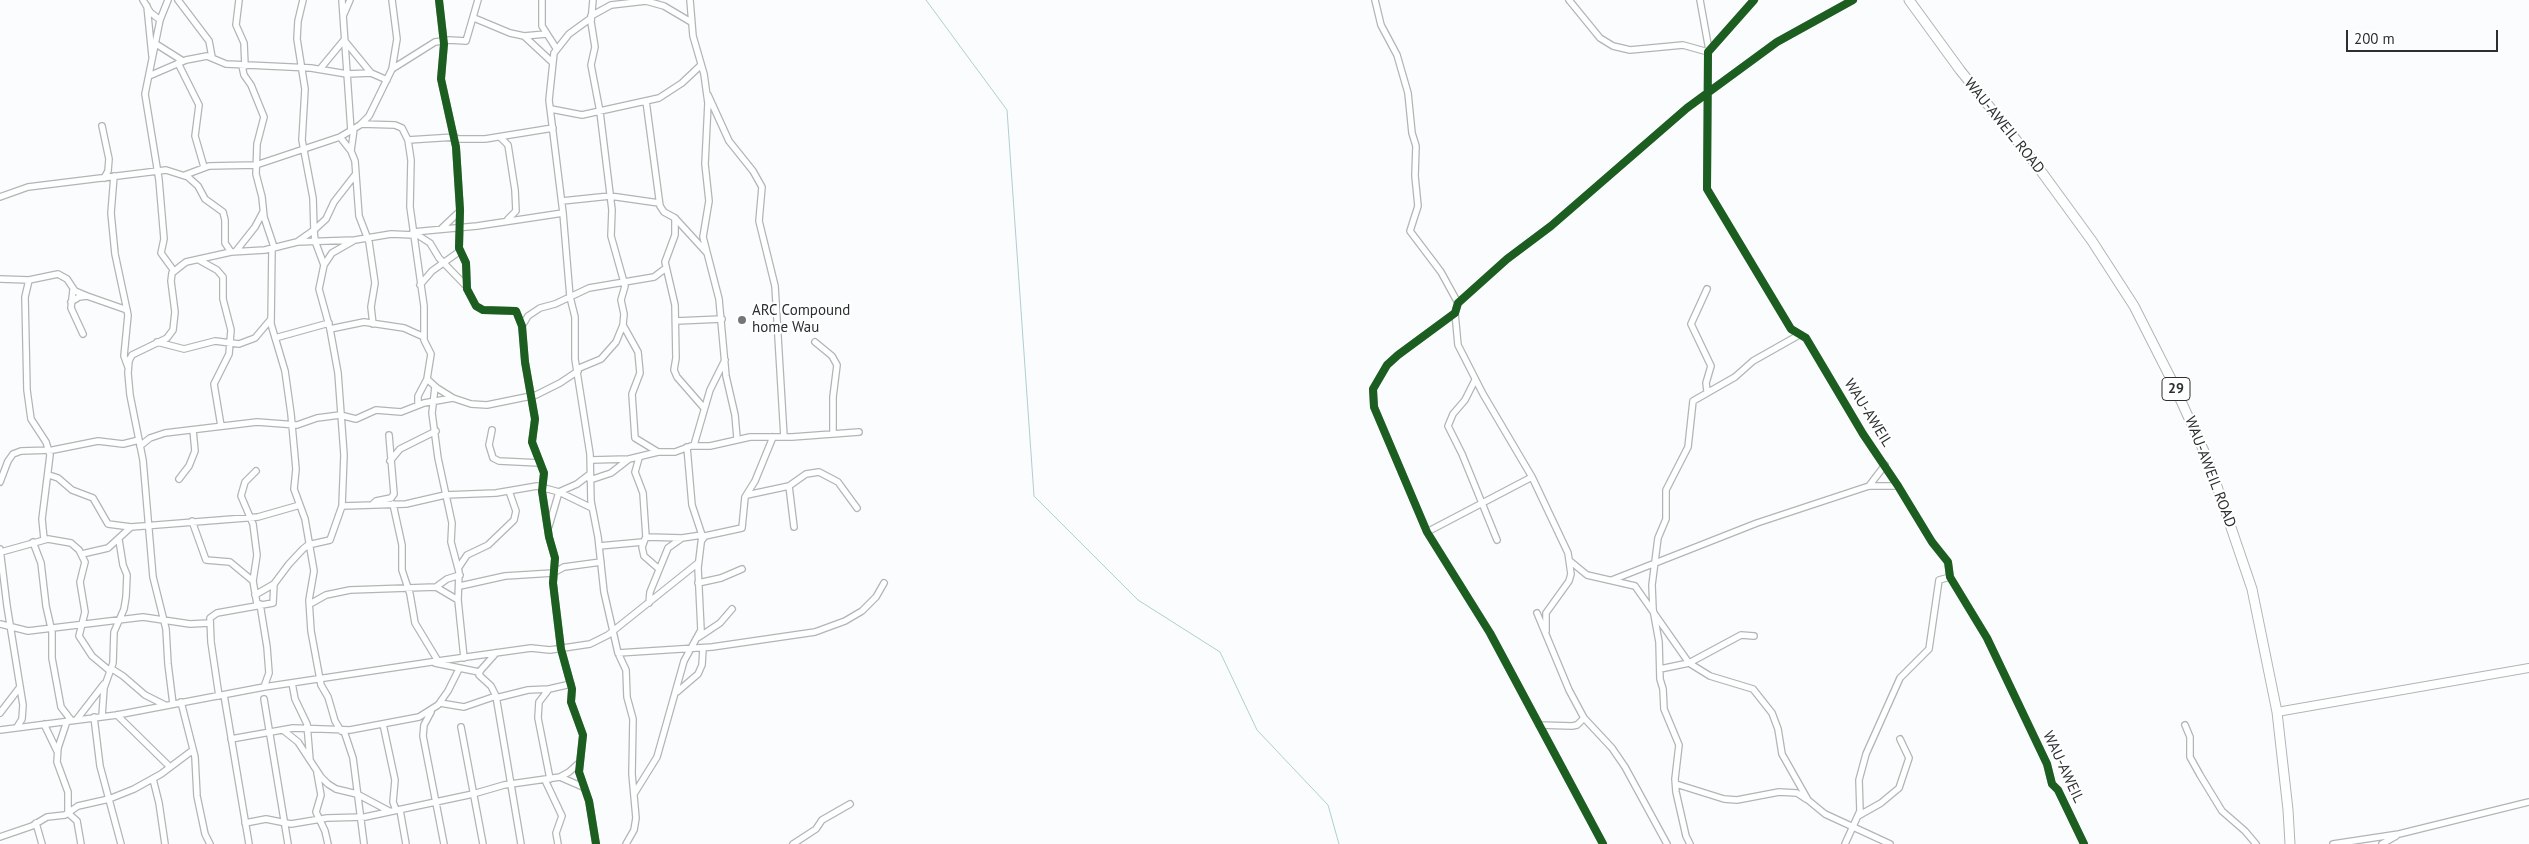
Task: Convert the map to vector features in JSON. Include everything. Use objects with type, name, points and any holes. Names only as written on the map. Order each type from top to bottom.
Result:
[{"type":"main road","name":"WAU-AWEIL ROAD","points":[[1909,0],[1960,70],[2066,204],[2134,306],[2172,379],[2208,460],[2252,590],[2277,712],[2290,844]]},
{"type":"street","points":[[143,0],[160,20]]},
{"type":"street","points":[[168,0],[160,20],[145,98],[158,170],[164,238],[161,253],[174,272]]},
{"type":"street","points":[[178,0],[209,41],[212,57]]},
{"type":"street","points":[[240,0],[236,25],[244,43],[244,75],[251,85],[264,117],[257,144],[256,165],[263,211],[273,248],[271,319],[285,371],[296,469],[293,485],[306,525],[314,574],[310,604],[319,679],[330,701],[335,721],[342,731],[353,758],[364,844]]},
{"type":"street","points":[[302,0],[297,30],[306,99],[303,121],[303,150],[313,198],[315,241],[324,265]]},
{"type":"street","points":[[342,0],[353,130],[354,175],[360,219],[368,237],[375,282],[371,307],[373,324]]},
{"type":"street","points":[[343,17],[350,0]]},
{"type":"street","points":[[185,175],[204,167],[215,165],[236,167],[256,165],[340,136],[361,124],[369,116],[392,69],[397,39],[392,0]]},
{"type":"street","points":[[439,0],[443,41],[442,87],[455,138],[460,210],[458,240],[466,268],[467,287]]},
{"type":"street","points":[[392,69],[431,44],[443,41],[466,41],[478,0]]},
{"type":"street","points":[[542,0],[541,21],[546,34],[556,48]]},
{"type":"street","points":[[427,379],[435,387],[453,398],[471,404],[487,405],[531,396],[560,383],[577,370],[592,364],[608,352],[623,325],[624,314],[620,300],[625,288],[625,282],[611,236],[612,215],[610,196],[600,112],[591,65],[595,47],[591,17],[593,0]]},
{"type":"street","points":[[690,0],[691,22],[707,93],[705,164],[708,206],[702,233],[722,319],[725,360],[737,438]]},
{"type":"street","points":[[1374,0],[1381,25],[1397,55],[1408,93],[1412,133],[1416,146],[1415,176],[1418,206],[1410,231],[1442,272],[1458,303]]},
{"type":"street","points":[[1569,0],[1600,38],[1613,46],[1630,50],[1683,45],[1709,51],[1752,0]]},
{"type":"street","name":"WAU-AWEIL","points":[[1700,0],[1709,51],[1706,189],[1791,329],[1806,338],[1863,434],[1885,465],[1932,542],[1948,562],[1950,577],[1987,638],[2047,764],[2052,784],[2058,790],[2084,844]]},
{"type":"street","points":[[1546,632],[1546,613],[1569,581],[1571,574],[1570,561],[1558,528],[1532,477],[1475,380],[1458,346],[1454,313],[1458,303],[1507,259],[1551,226],[1687,108],[1777,42],[1853,0]]},
{"type":"street","points":[[626,844],[635,822],[633,719],[627,696],[626,670],[618,653],[613,631],[592,508],[591,460],[575,359],[575,317],[570,297],[562,201],[550,109],[552,62],[556,48],[575,28],[611,5],[646,1],[664,6],[691,22]]},
{"type":"street","points":[[147,6],[152,62]]},
{"type":"street","points":[[474,18],[510,33],[524,36],[546,34]]},
{"type":"street","points":[[524,36],[552,62]]},
{"type":"street","points":[[320,69],[344,40]]},
{"type":"street","points":[[344,40],[370,73]]},
{"type":"street","points":[[156,44],[180,62],[199,104],[195,136],[204,167]]},
{"type":"street","points":[[149,76],[180,62],[205,56],[212,57],[226,64],[320,69],[347,74],[370,73],[386,80]]},
{"type":"street","points":[[550,109],[577,116],[659,98],[675,89],[701,65]]},
{"type":"street","points":[[707,93],[719,114],[729,141],[753,171],[762,187],[760,221],[775,286],[784,437]]},
{"type":"street","points":[[646,101],[659,203],[662,210],[675,218],[708,254]]},
{"type":"street","points":[[361,124],[395,125],[402,128],[408,140],[411,160],[410,207],[424,309],[424,337],[431,354],[427,379],[419,392],[418,405]]},
{"type":"street","points":[[102,126],[109,159],[108,171],[104,178]]},
{"type":"street","points":[[408,140],[500,136],[553,128]]},
{"type":"street","points":[[508,148],[514,134]]},
{"type":"street","points":[[340,136],[352,151]]},
{"type":"street","points":[[500,136],[505,140],[508,148],[516,211],[513,216],[503,221]]},
{"type":"street","points":[[0,197],[28,188],[163,169],[185,175],[198,186],[205,199],[222,212],[225,218],[225,243],[233,252]]},
{"type":"street","points":[[297,242],[326,219],[334,202],[354,175]]},
{"type":"street","points":[[114,176],[115,189],[111,209],[114,246],[128,324],[124,356],[128,367],[130,395],[139,443],[153,577],[165,619],[173,704]]},
{"type":"street","points":[[562,201],[610,196],[659,203]]},
{"type":"street","points":[[442,228],[460,210]]},
{"type":"street","points":[[233,252],[255,227],[263,211]]},
{"type":"street","points":[[128,367],[132,355],[170,335],[174,327],[171,278],[182,264],[233,252],[273,248],[297,242],[355,240],[442,228],[460,228],[563,213]]},
{"type":"street","points":[[675,218],[675,235],[668,252],[666,268],[676,321],[675,372],[704,408]]},
{"type":"street","points":[[413,233],[430,243],[444,262],[467,287],[478,308],[516,311],[522,326],[535,419],[532,442],[544,473],[542,488],[548,530],[555,558],[553,573],[562,649],[571,684],[571,702],[583,735],[579,772],[585,790],[596,844]]},
{"type":"street","points":[[255,595],[274,584],[293,559],[308,545],[330,540],[342,506],[344,461],[338,373],[330,326],[319,287],[324,265],[332,254],[355,240]]},
{"type":"street","points":[[420,285],[428,274],[460,251]]},
{"type":"street","points":[[199,260],[217,270],[223,277],[223,294],[230,322],[231,343],[227,359],[214,384],[221,426]]},
{"type":"street","points":[[522,326],[528,316],[536,310],[589,288],[654,277],[666,268]]},
{"type":"street","points":[[0,279],[29,280],[58,274],[67,279],[73,290],[72,313],[83,334]]},
{"type":"street","points":[[654,277],[670,282]]},
{"type":"street","points":[[29,280],[24,297],[28,397],[31,419],[50,450],[49,475],[42,519],[44,539]]},
{"type":"street","points":[[1707,289],[1691,324],[1711,366],[1706,383],[1707,392]]},
{"type":"street","points":[[73,290],[127,310]]},
{"type":"street","points":[[71,302],[79,297],[88,296]]},
{"type":"street","points":[[1454,313],[1387,365],[1373,389],[1374,407],[1427,532],[1490,633],[1603,844]]},
{"type":"street","points":[[157,342],[184,349],[215,341],[239,344],[251,340],[271,319]]},
{"type":"street","points":[[676,321],[722,319]]},
{"type":"street","points":[[275,338],[330,326],[361,322],[404,328],[424,337]]},
{"type":"street","points":[[623,325],[638,352],[640,374],[632,394],[635,438],[658,452]]},
{"type":"street","points":[[1686,844],[1676,784],[1679,745],[1664,709],[1659,642],[1653,610],[1652,585],[1658,538],[1666,519],[1666,490],[1688,448],[1693,401],[1735,377],[1753,361],[1800,335]]},
{"type":"street","points":[[815,342],[832,356],[837,365],[833,397],[833,434]]},
{"type":"street","points":[[634,794],[657,757],[684,661],[698,637],[702,624],[698,563],[702,538],[692,505],[691,446],[714,380],[725,360]]},
{"type":"street","points":[[1475,380],[1465,400],[1453,414],[1448,426],[1497,540]]},
{"type":"street","points":[[435,387],[432,400],[438,458],[447,494],[452,523],[451,539],[459,571],[460,586],[458,600],[464,658]]},
{"type":"street","points":[[0,482],[8,461],[13,454],[28,450],[36,452],[98,441],[123,444],[139,443],[160,434],[221,426],[264,422],[292,425],[306,424],[317,418],[340,415],[356,419],[376,410],[401,412],[432,400],[453,398]]},
{"type":"street","points":[[179,479],[189,466],[195,451],[193,430]]},
{"type":"street","points":[[492,430],[489,445],[493,458],[540,463]]},
{"type":"street","points":[[390,462],[400,449],[436,431]]},
{"type":"street","points":[[591,460],[639,458],[658,452],[675,452],[691,446],[710,446],[737,438],[859,432]]},
{"type":"street","points":[[372,505],[376,501],[393,496],[389,436]]},
{"type":"street","points":[[599,546],[645,540],[702,538],[742,528],[746,495],[755,481],[773,437]]},
{"type":"street","points":[[548,530],[559,492],[590,477],[611,473],[628,458]]},
{"type":"street","points":[[639,458],[635,472],[643,493],[645,540],[642,547],[644,556],[660,569]]},
{"type":"street","points":[[1869,486],[1885,465]]},
{"type":"street","points":[[256,471],[247,479],[242,492],[249,518],[253,524],[257,555],[253,581],[269,673],[264,687]]},
{"type":"street","points":[[746,495],[788,486],[806,474],[823,473],[842,485],[858,508]]},
{"type":"street","points":[[49,475],[58,478],[72,490],[93,498],[108,524],[131,527],[249,518],[300,505]]},
{"type":"street","points":[[1427,532],[1532,477]]},
{"type":"street","points":[[788,486],[794,527]]},
{"type":"street","points":[[1612,580],[1757,523],[1869,486],[1898,486]]},
{"type":"street","points":[[342,506],[393,504],[447,494],[467,495],[533,487],[559,492],[592,508]]},
{"type":"street","points":[[436,588],[459,571],[465,556],[488,545],[514,520],[516,511],[509,491]]},
{"type":"street","points":[[393,504],[402,545],[402,570],[416,628],[438,661]]},
{"type":"street","points":[[192,521],[206,560],[230,562],[253,581]]},
{"type":"street","points":[[82,554],[104,550],[119,540],[131,527]]},
{"type":"street","points":[[649,603],[650,592],[668,548],[682,538]]},
{"type":"street","points":[[17,727],[24,709],[10,628],[0,550],[44,539],[71,543],[82,554],[85,565],[80,582],[86,612],[79,636],[84,647],[96,661],[123,676],[145,695],[166,705]]},
{"type":"street","points":[[102,716],[106,682],[111,670],[114,632],[125,603],[127,580],[119,540]]},
{"type":"street","points":[[33,542],[41,563],[53,637],[52,663],[61,707],[72,720]]},
{"type":"street","points":[[1570,561],[1587,575],[1635,586],[1689,663],[1706,674],[1749,688],[1756,693],[1772,713],[1778,729],[1782,754],[1808,800]]},
{"type":"street","points":[[460,586],[504,576],[553,573],[564,567],[601,562]]},
{"type":"street","points":[[0,730],[117,715],[264,687],[430,662],[531,648],[562,649],[595,643],[613,631],[698,563]]},
{"type":"street","points":[[698,583],[721,578],[742,569]]},
{"type":"street","points":[[1845,844],[1860,810],[1859,780],[1866,754],[1900,678],[1929,649],[1939,580],[1950,577]]},
{"type":"street","points":[[618,653],[702,648],[803,634],[836,625],[868,607],[884,583]]},
{"type":"street","points":[[249,844],[231,739],[221,696],[210,618],[215,613],[258,604],[273,603],[274,584]]},
{"type":"street","points":[[310,604],[326,595],[345,591],[436,588],[458,600]]},
{"type":"street","points":[[698,637],[715,627],[732,609]]},
{"type":"street","points":[[1537,613],[1569,690],[1584,718],[1612,748],[1625,767],[1667,844]]},
{"type":"street","points":[[0,624],[28,631],[143,616],[196,624],[210,623]]},
{"type":"street","points":[[1660,669],[1689,663],[1734,637],[1741,635],[1754,636]]},
{"type":"street","points":[[676,693],[698,674],[702,665],[702,648]]},
{"type":"street","points":[[479,672],[496,653]]},
{"type":"street","points":[[430,662],[479,672]]},
{"type":"street","points":[[2277,712],[2529,668]]},
{"type":"street","points":[[231,739],[307,728],[342,731],[419,717],[432,711],[440,703],[459,669]]},
{"type":"street","points":[[479,672],[480,678],[491,686],[496,697],[521,844]]},
{"type":"street","points":[[57,752],[72,720],[106,682]]},
{"type":"street","points":[[292,683],[294,699],[307,728],[310,761]]},
{"type":"street","points":[[440,703],[464,708],[496,697],[533,689],[549,689],[571,684]]},
{"type":"street","points":[[0,713],[20,687]]},
{"type":"street","points":[[549,689],[541,697],[538,712],[548,779],[562,816],[556,833],[558,844]]},
{"type":"street","points":[[264,699],[288,844]]},
{"type":"street","points":[[181,702],[193,750],[197,796],[205,834],[210,844]]},
{"type":"street","points":[[432,711],[423,732],[444,844]]},
{"type":"street","points":[[117,715],[170,767]]},
{"type":"street","points":[[94,717],[100,766],[121,844]]},
{"type":"street","points":[[1539,725],[1572,726],[1577,725],[1584,718]]},
{"type":"street","points":[[44,724],[57,752],[58,768],[68,797],[68,812],[77,821],[81,844]]},
{"type":"street","points":[[383,724],[395,780],[392,802],[406,844]]},
{"type":"street","points":[[2186,725],[2190,737],[2190,757],[2204,782],[2222,811],[2256,844]]},
{"type":"street","points":[[462,727],[482,844]]},
{"type":"street","points":[[283,730],[298,742],[316,771],[336,789],[358,794],[396,810]]},
{"type":"street","points":[[1855,818],[1881,803],[1899,788],[1909,758],[1900,739]]},
{"type":"street","points":[[0,837],[47,817],[63,815],[82,804],[109,799],[153,779],[193,750]]},
{"type":"street","points":[[245,823],[266,819],[284,824],[360,818],[473,794],[510,784],[560,777],[573,769],[580,758]]},
{"type":"street","points":[[316,771],[321,795],[316,810],[328,844]]},
{"type":"street","points":[[560,777],[578,784],[585,790]]},
{"type":"street","points":[[153,779],[159,803],[165,844]]},
{"type":"street","points":[[1676,784],[1724,799],[1737,800],[1779,792],[1796,793],[1808,800],[1824,814],[1890,844]]},
{"type":"street","points":[[2333,844],[2399,834],[2529,802]]},
{"type":"street","points":[[792,844],[816,829],[822,820],[830,818],[850,804]]},
{"type":"street","points":[[36,823],[42,844]]},
{"type":"street","points":[[2382,844],[2399,834]]},
{"type":"street","points":[[1686,836],[1690,844]]},
{"type":"waterway","points":[[926,0],[1007,110],[1034,496],[1138,600],[1220,652],[1257,730],[1328,805],[1339,844]]},
{"type":"cycle path","points":[[439,0],[444,44],[441,79],[456,147],[460,210],[459,248],[466,263],[467,289],[476,306],[483,310],[516,311],[522,326],[525,362],[535,419],[532,442],[544,473],[542,491],[549,537],[555,558],[553,583],[561,649],[572,689],[571,702],[583,735],[579,772],[589,801],[596,844]]},
{"type":"cycle path","points":[[1754,0],[1708,52],[1707,189],[1791,329],[1806,338],[1863,434],[1932,542],[1948,562],[1950,577],[1987,638],[2047,764],[2052,784],[2058,790],[2084,844]]},
{"type":"cycle path","points":[[1603,844],[1490,633],[1427,532],[1374,407],[1373,389],[1387,365],[1398,355],[1455,313],[1458,303],[1507,259],[1551,226],[1687,108],[1777,42],[1853,0]]},
{"type":"place","name":"ARC Compound home Wau","points":[[742,320]]}]
